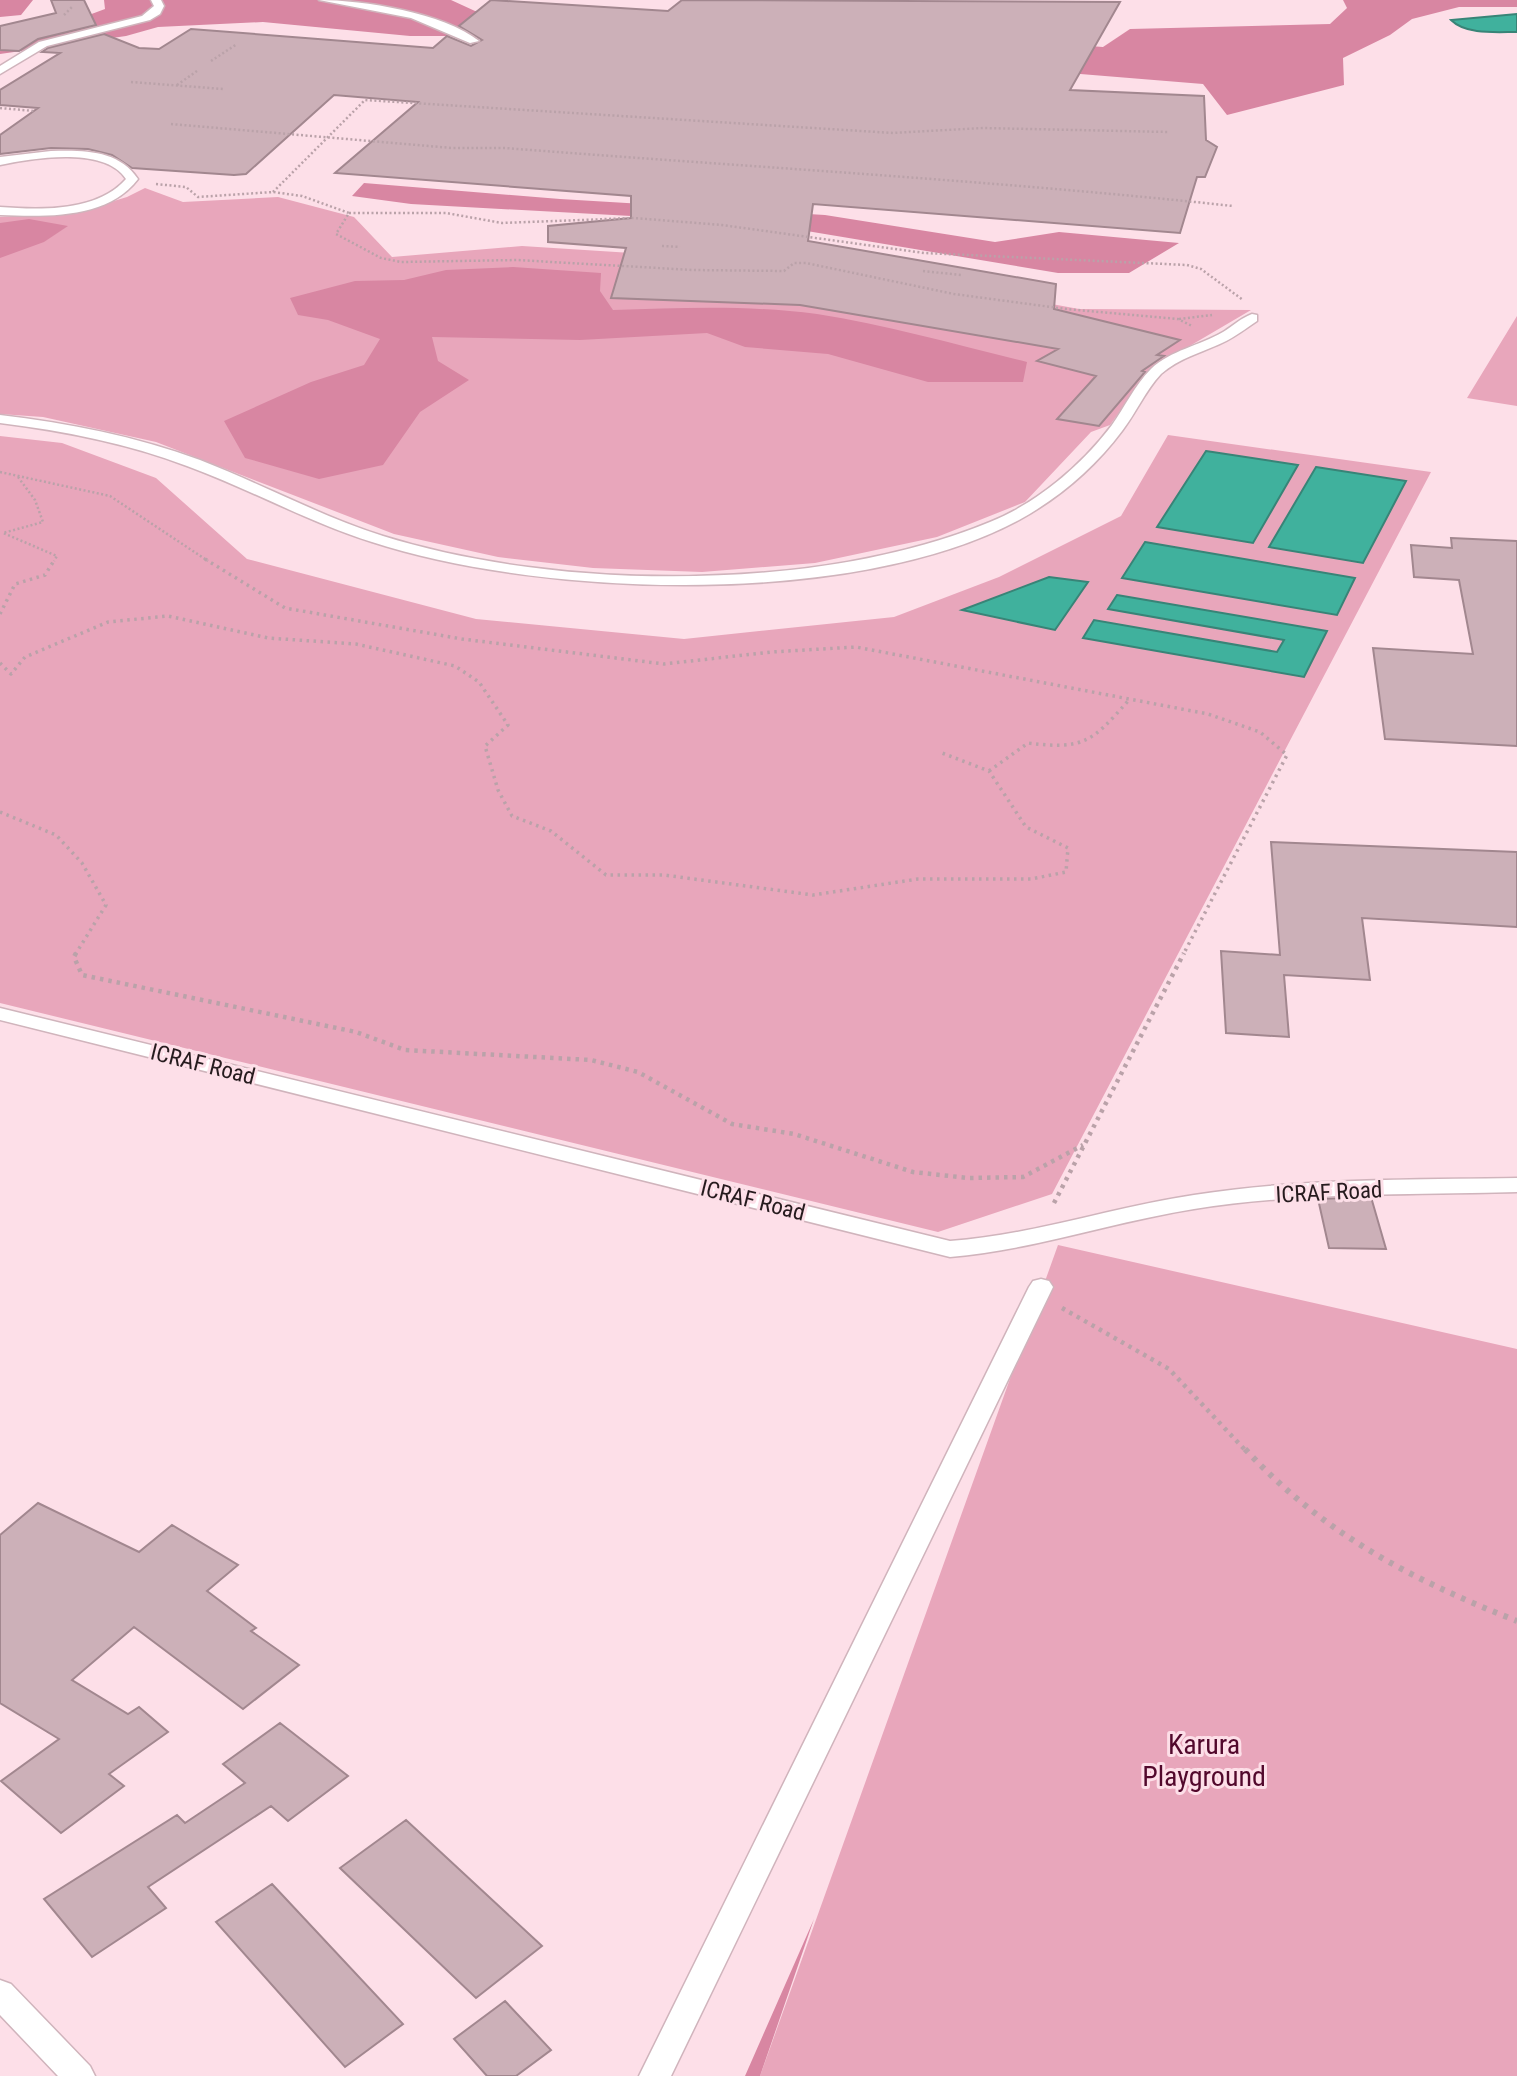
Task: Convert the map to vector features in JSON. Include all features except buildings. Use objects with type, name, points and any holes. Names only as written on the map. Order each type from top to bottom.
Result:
[{"type":"lane","points":[[0,71],[43,44],[146,18],[156,12],[159,6],[156,0]]},
{"type":"lane","points":[[324,0],[413,15],[474,41]]},
{"type":"lane","points":[[0,161],[60,154],[105,159],[130,171],[132,178],[127,187],[98,202],[76,207],[1,212]]},
{"type":"lane","points":[[0,419],[113,438],[191,462],[377,540],[437,556],[505,568],[563,574],[719,580],[859,565],[934,550],[997,526],[1051,495],[1074,477],[1119,425],[1158,369],[1186,351],[1225,337],[1247,313]]},
{"type":"lane","name":"ICRAF Road","points":[[0,1014],[950,1249],[984,1247],[1196,1202],[1278,1194],[1517,1185]]},
{"type":"lane","points":[[654,2076],[1041,1287]]},
{"type":"lane","points":[[0,1994],[79,2076]]},
{"type":"path","points":[[211,61],[237,44]]},
{"type":"path","points":[[176,85],[197,71]]},
{"type":"path","points":[[131,82],[223,89]]},
{"type":"path","points":[[273,192],[360,102],[387,100],[893,133],[983,128],[1169,132]]},
{"type":"path","points":[[0,108],[34,111]]},
{"type":"path","points":[[171,124],[898,180],[1073,189],[1233,206]]},
{"type":"path","points":[[127,187],[149,183],[186,187],[198,197],[273,192],[302,196],[349,213],[446,213],[502,223],[646,219],[746,228],[924,253],[1187,265],[1201,269],[1239,294],[1247,313]]},
{"type":"path","points":[[349,213],[336,234],[381,258],[401,262],[517,260],[693,270],[784,271],[794,263],[806,263],[954,294],[1066,309],[1178,319],[1219,314]]},
{"type":"path","points":[[662,246],[680,247]]},
{"type":"path","points":[[923,271],[961,275]]},
{"type":"path","points":[[1178,319],[1225,337]]},
{"type":"path","points":[[0,472],[110,496],[285,608],[463,639],[664,664],[771,652],[856,647],[1128,701],[1208,714],[1260,732],[1287,755],[1056,1201],[1046,1208]]},
{"type":"path","points":[[0,614],[15,584],[45,575],[57,556],[3,533],[43,523],[35,500],[17,476]]},
{"type":"path","points":[[1,662],[11,674],[25,657],[50,649],[108,622],[168,616],[268,638],[356,644],[455,666],[479,682],[508,725],[485,746],[498,790],[512,816],[551,831],[607,875],[664,875],[813,895],[918,879],[1031,879],[1066,872],[1068,848],[1026,827],[989,771],[942,753]]},
{"type":"path","points":[[989,771],[1028,743],[1065,748],[1101,732],[1128,701]]},
{"type":"path","points":[[0,812],[57,835],[82,863],[107,905],[74,957],[82,975],[356,1032],[405,1050],[591,1060],[649,1077],[732,1124],[794,1134],[913,1172],[968,1178],[1023,1177],[1083,1145]]},
{"type":"path","points":[[1041,1287],[1065,1310],[1169,1369],[1279,1486],[1340,1534],[1439,1590],[1517,1621]]},
{"type":"green space","points":[[145,188],[183,202],[278,197],[354,217],[392,257],[522,246],[663,255],[801,258],[1079,309],[1251,310],[1159,364],[1137,388],[1110,425],[1091,432],[1025,502],[937,537],[815,563],[702,572],[593,568],[498,557],[394,534],[156,442],[43,417],[0,414],[0,217],[81,211],[127,197]]},
{"type":"green space","points":[[1517,316],[1517,406],[1467,398]]},
{"type":"green space","points":[[1168,435],[1431,472],[1052,1194],[938,1232],[0,1003],[0,436],[62,443],[156,478],[247,559],[476,619],[684,639],[894,617],[999,577],[1121,516]]},
{"type":"green space","name":"Karura Playground","points":[[1058,1245],[1517,1349],[1517,2076],[760,2076]]},
{"type":"shaded area","points":[[0,0],[33,0],[21,15],[0,17]]},
{"type":"shaded area","points":[[104,0],[451,0],[475,11],[526,18],[482,36],[410,36],[263,22],[158,27],[126,36],[0,54],[0,48],[105,9]]},
{"type":"shaded area","points":[[1343,0],[1517,0],[1517,7],[1459,7],[1412,19],[1390,35],[1343,58],[1344,85],[1227,115],[1203,84],[993,67],[1036,42],[1103,47],[1130,29],[1330,24],[1347,8]]},
{"type":"shaded area","points":[[1517,14],[1517,32],[1473,30],[1451,20]]},
{"type":"shaded area","points":[[364,183],[560,199],[825,215],[995,242],[1059,232],[1179,243],[1129,273],[1058,273],[759,223],[411,204],[352,196]]},
{"type":"shaded area","points":[[29,219],[68,226],[44,242],[0,258],[0,223]]},
{"type":"shaded area","points":[[513,267],[601,273],[600,291],[613,310],[766,309],[817,314],[896,330],[1027,362],[1023,382],[928,382],[828,354],[745,347],[707,333],[580,340],[432,337],[438,361],[469,380],[420,412],[383,465],[319,479],[245,458],[224,421],[311,382],[364,365],[380,339],[328,320],[298,315],[290,298],[355,281],[404,280],[446,270]]},
{"type":"shaded area","points":[[1206,451],[1298,465],[1253,543],[1157,527]]},
{"type":"shaded area","points":[[1316,467],[1406,481],[1363,563],[1269,547]]},
{"type":"shaded area","points":[[1145,542],[1355,578],[1337,615],[1122,578]]},
{"type":"shaded area","points":[[1049,577],[1088,582],[1055,630],[962,610]]},
{"type":"shaded area","points":[[1117,595],[1327,631],[1304,677],[1083,638],[1094,620],[1277,652],[1284,640],[1108,609]]},
{"type":"shaded area","points":[[814,1919],[760,2076],[745,2076]]}]
